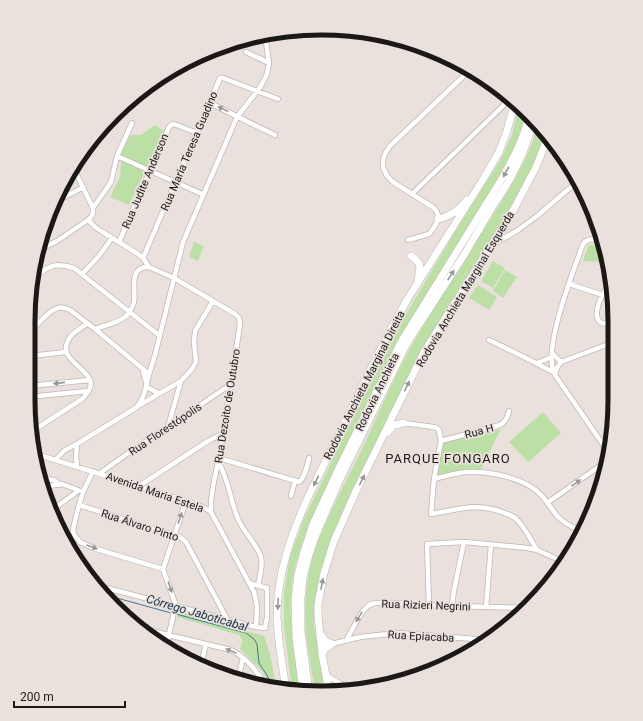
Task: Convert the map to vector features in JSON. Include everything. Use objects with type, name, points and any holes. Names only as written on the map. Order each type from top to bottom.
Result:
[{"type":"highway","name":"Rodovia Anchieta Marginal Direita","points":[[285,684],[278,630],[278,592],[280,577],[291,538],[307,497],[388,334],[499,152],[513,109]]},
{"type":"highway","name":"Rodovia Anchieta","points":[[302,685],[296,638],[295,601],[298,575],[313,524],[401,342],[503,177],[518,150],[527,123]]},
{"type":"highway","name":"Rodovia Anchieta","points":[[308,685],[301,632],[301,599],[303,577],[314,537],[339,481],[407,343],[464,255],[509,180],[522,155],[532,127]]},
{"type":"highway","name":"Rodovia Anchieta Marginal Esquerda","points":[[328,684],[318,623],[318,604],[329,554],[342,520],[424,352],[514,209],[536,167],[545,143]]},
{"type":"highway","points":[[438,219],[447,217],[458,209],[482,181]]},
{"type":"highway","points":[[411,256],[418,261],[420,265],[417,285]]},
{"type":"highway","points":[[398,405],[398,417],[404,423]]},
{"type":"highway","points":[[378,447],[392,426],[404,423]]},
{"type":"highway","points":[[319,631],[325,641],[332,644]]},
{"type":"highway","points":[[322,654],[325,649],[332,644]]},
{"type":"street","points":[[136,407],[142,399],[147,386],[182,242],[237,116],[258,90],[267,74],[269,63],[266,41]]},
{"type":"street","points":[[246,52],[269,63]]},
{"type":"street","points":[[408,240],[428,234],[439,215],[434,208],[400,187],[387,176],[383,167],[383,159],[390,146],[466,74]]},
{"type":"street","name":"Rua Maria Teresa Guadino","points":[[143,258],[220,79],[221,78],[258,90],[278,99]]},
{"type":"street","points":[[412,194],[502,107],[505,102]]},
{"type":"street","points":[[210,103],[275,135]]},
{"type":"street","points":[[93,208],[111,182],[117,156],[132,124]]},
{"type":"street","name":"Rua Judite Anderson","points":[[119,242],[168,128],[174,124],[197,133]]},
{"type":"street","points":[[117,156],[202,194]]},
{"type":"street","points":[[45,247],[57,241],[92,217],[93,208],[75,174]]},
{"type":"street","points":[[480,263],[496,243],[518,230],[537,216],[573,185]]},
{"type":"street","points":[[65,197],[82,188]]},
{"type":"street","points":[[514,209],[506,230],[518,230]]},
{"type":"street","points":[[56,459],[65,450],[158,393],[181,381],[189,373],[195,365],[195,331],[213,301],[174,278],[149,267],[143,258],[95,227],[88,220]]},
{"type":"street","points":[[82,274],[98,257],[112,238]]},
{"type":"street","points":[[554,373],[552,355],[555,331],[569,284],[585,242],[588,240],[596,241]]},
{"type":"street","points":[[39,274],[46,268],[57,265],[74,268],[160,336]]},
{"type":"street","points":[[95,330],[122,319],[129,312],[134,303],[135,276],[140,269],[149,267]]},
{"type":"street","points":[[569,284],[603,295]]},
{"type":"street","points":[[606,289],[596,313],[601,322],[608,324]]},
{"type":"street","name":"Rua Dezoito de Outubro","points":[[211,512],[211,500],[240,325],[239,318],[235,314],[213,301]]},
{"type":"street","points":[[35,327],[52,311],[57,308],[66,308],[149,374]]},
{"type":"street","points":[[37,428],[85,396],[91,385],[90,380],[66,352],[66,344],[73,334],[87,324]]},
{"type":"street","points":[[489,340],[537,363],[554,373],[604,446]]},
{"type":"street","points":[[554,373],[561,362],[608,344]]},
{"type":"street","points":[[35,355],[66,352]]},
{"type":"street","points":[[552,355],[561,362]]},
{"type":"street","points":[[537,363],[552,355]]},
{"type":"street","points":[[143,369],[152,364]]},
{"type":"street","points":[[143,369],[147,386],[158,393]]},
{"type":"street","points":[[35,385],[90,380]]},
{"type":"street","points":[[168,427],[181,381]]},
{"type":"street","name":"Rua Florestópolis","points":[[100,473],[230,385]]},
{"type":"street","points":[[35,396],[88,391]]},
{"type":"street","name":"Rua H","points":[[441,440],[500,425],[507,418],[509,411]]},
{"type":"street","points":[[404,423],[433,427],[439,430],[441,440],[434,479],[431,514],[466,507],[498,510],[510,515],[520,523],[537,550]]},
{"type":"street","points":[[140,486],[208,441],[222,434]]},
{"type":"street","points":[[77,444],[77,467]]},
{"type":"street","name":"Avenida Maria Estela","points":[[41,455],[186,500],[202,506],[211,512],[254,592],[256,599],[256,626]]},
{"type":"street","points":[[218,460],[299,482],[303,477],[309,458]]},
{"type":"street","points":[[218,460],[225,476],[237,516],[243,529],[261,556],[262,563],[258,585]]},
{"type":"street","points":[[547,503],[599,469]]},
{"type":"street","points":[[93,471],[81,491],[73,531],[75,536],[80,542],[93,548],[163,569]]},
{"type":"street","points":[[434,479],[453,474],[480,472],[496,474],[516,480],[529,485],[542,495],[557,516],[577,529]]},
{"type":"street","points":[[47,480],[57,481],[59,485]]},
{"type":"street","points":[[291,496],[296,481]]},
{"type":"street","points":[[49,487],[64,485],[81,491]]},
{"type":"street","points":[[56,507],[81,491]]},
{"type":"street","points":[[167,641],[175,608],[163,569],[186,500]]},
{"type":"street","points":[[202,506],[211,500]]},
{"type":"street","name":"Rua Álvaro Pinto","points":[[79,505],[180,537],[186,542],[227,619]]},
{"type":"street","points":[[429,605],[426,544],[464,542],[537,550],[559,560]]},
{"type":"street","points":[[452,606],[464,542]]},
{"type":"street","points":[[486,607],[491,545]]},
{"type":"street","points":[[106,588],[175,608],[266,628],[267,588],[249,583]]},
{"type":"street","name":"Rua Rizieri Negrini","points":[[347,639],[364,610],[369,605],[375,603],[518,608]]},
{"type":"street","points":[[153,631],[231,650],[243,658],[262,679]]},
{"type":"street","name":"Rua Epiacaba","points":[[332,644],[347,639],[398,632],[479,639]]},
{"type":"street","points":[[202,660],[206,644]]},
{"type":"street","points":[[239,674],[243,658]]},
{"type":"street","points":[[326,675],[341,684]]},
{"type":"street","points":[[328,684],[341,684]]},
{"type":"green space","points":[[517,113],[524,119],[518,139],[503,172],[474,216],[444,268],[406,328],[309,524],[301,546],[292,583],[291,624],[299,685],[291,684],[284,627],[284,592],[290,556],[304,519],[396,331],[453,235],[501,159],[512,135]]},
{"type":"green space","points":[[155,125],[164,131],[129,205],[110,197],[120,177],[122,150],[131,135],[141,135]]},
{"type":"green space","points":[[536,132],[543,140],[534,163],[522,188],[438,325],[328,549],[317,590],[314,608],[314,626],[325,686],[314,686],[307,638],[305,605],[311,564],[318,540],[404,359],[426,321],[499,206],[517,175]]},
{"type":"green space","points":[[194,242],[204,246],[198,261],[189,257]]},
{"type":"green space","points":[[588,246],[598,246],[601,262],[583,261]]},
{"type":"green space","points":[[493,261],[505,268],[493,288],[481,281]]},
{"type":"green space","points":[[505,270],[517,277],[503,298],[493,291]]},
{"type":"green space","points":[[478,285],[497,297],[489,310],[469,298]]},
{"type":"green space","points":[[543,412],[561,433],[528,462],[509,442]]},
{"type":"green space","points":[[501,429],[481,469],[437,475],[441,443]]},
{"type":"green space","points":[[178,611],[264,636],[271,658],[275,682],[267,680],[262,671],[240,649],[242,640],[239,635],[177,617]]},
{"type":"waterway","name":"Córrego Jaboticabal","points":[[115,597],[171,613]]},
{"type":"waterway","name":"Córrego Jaboticabal","points":[[176,614],[246,633],[254,639],[257,644],[259,663],[269,681]]},
{"type":"district","name":"PARQUE FONGARO","points":[[448,458]]}]
